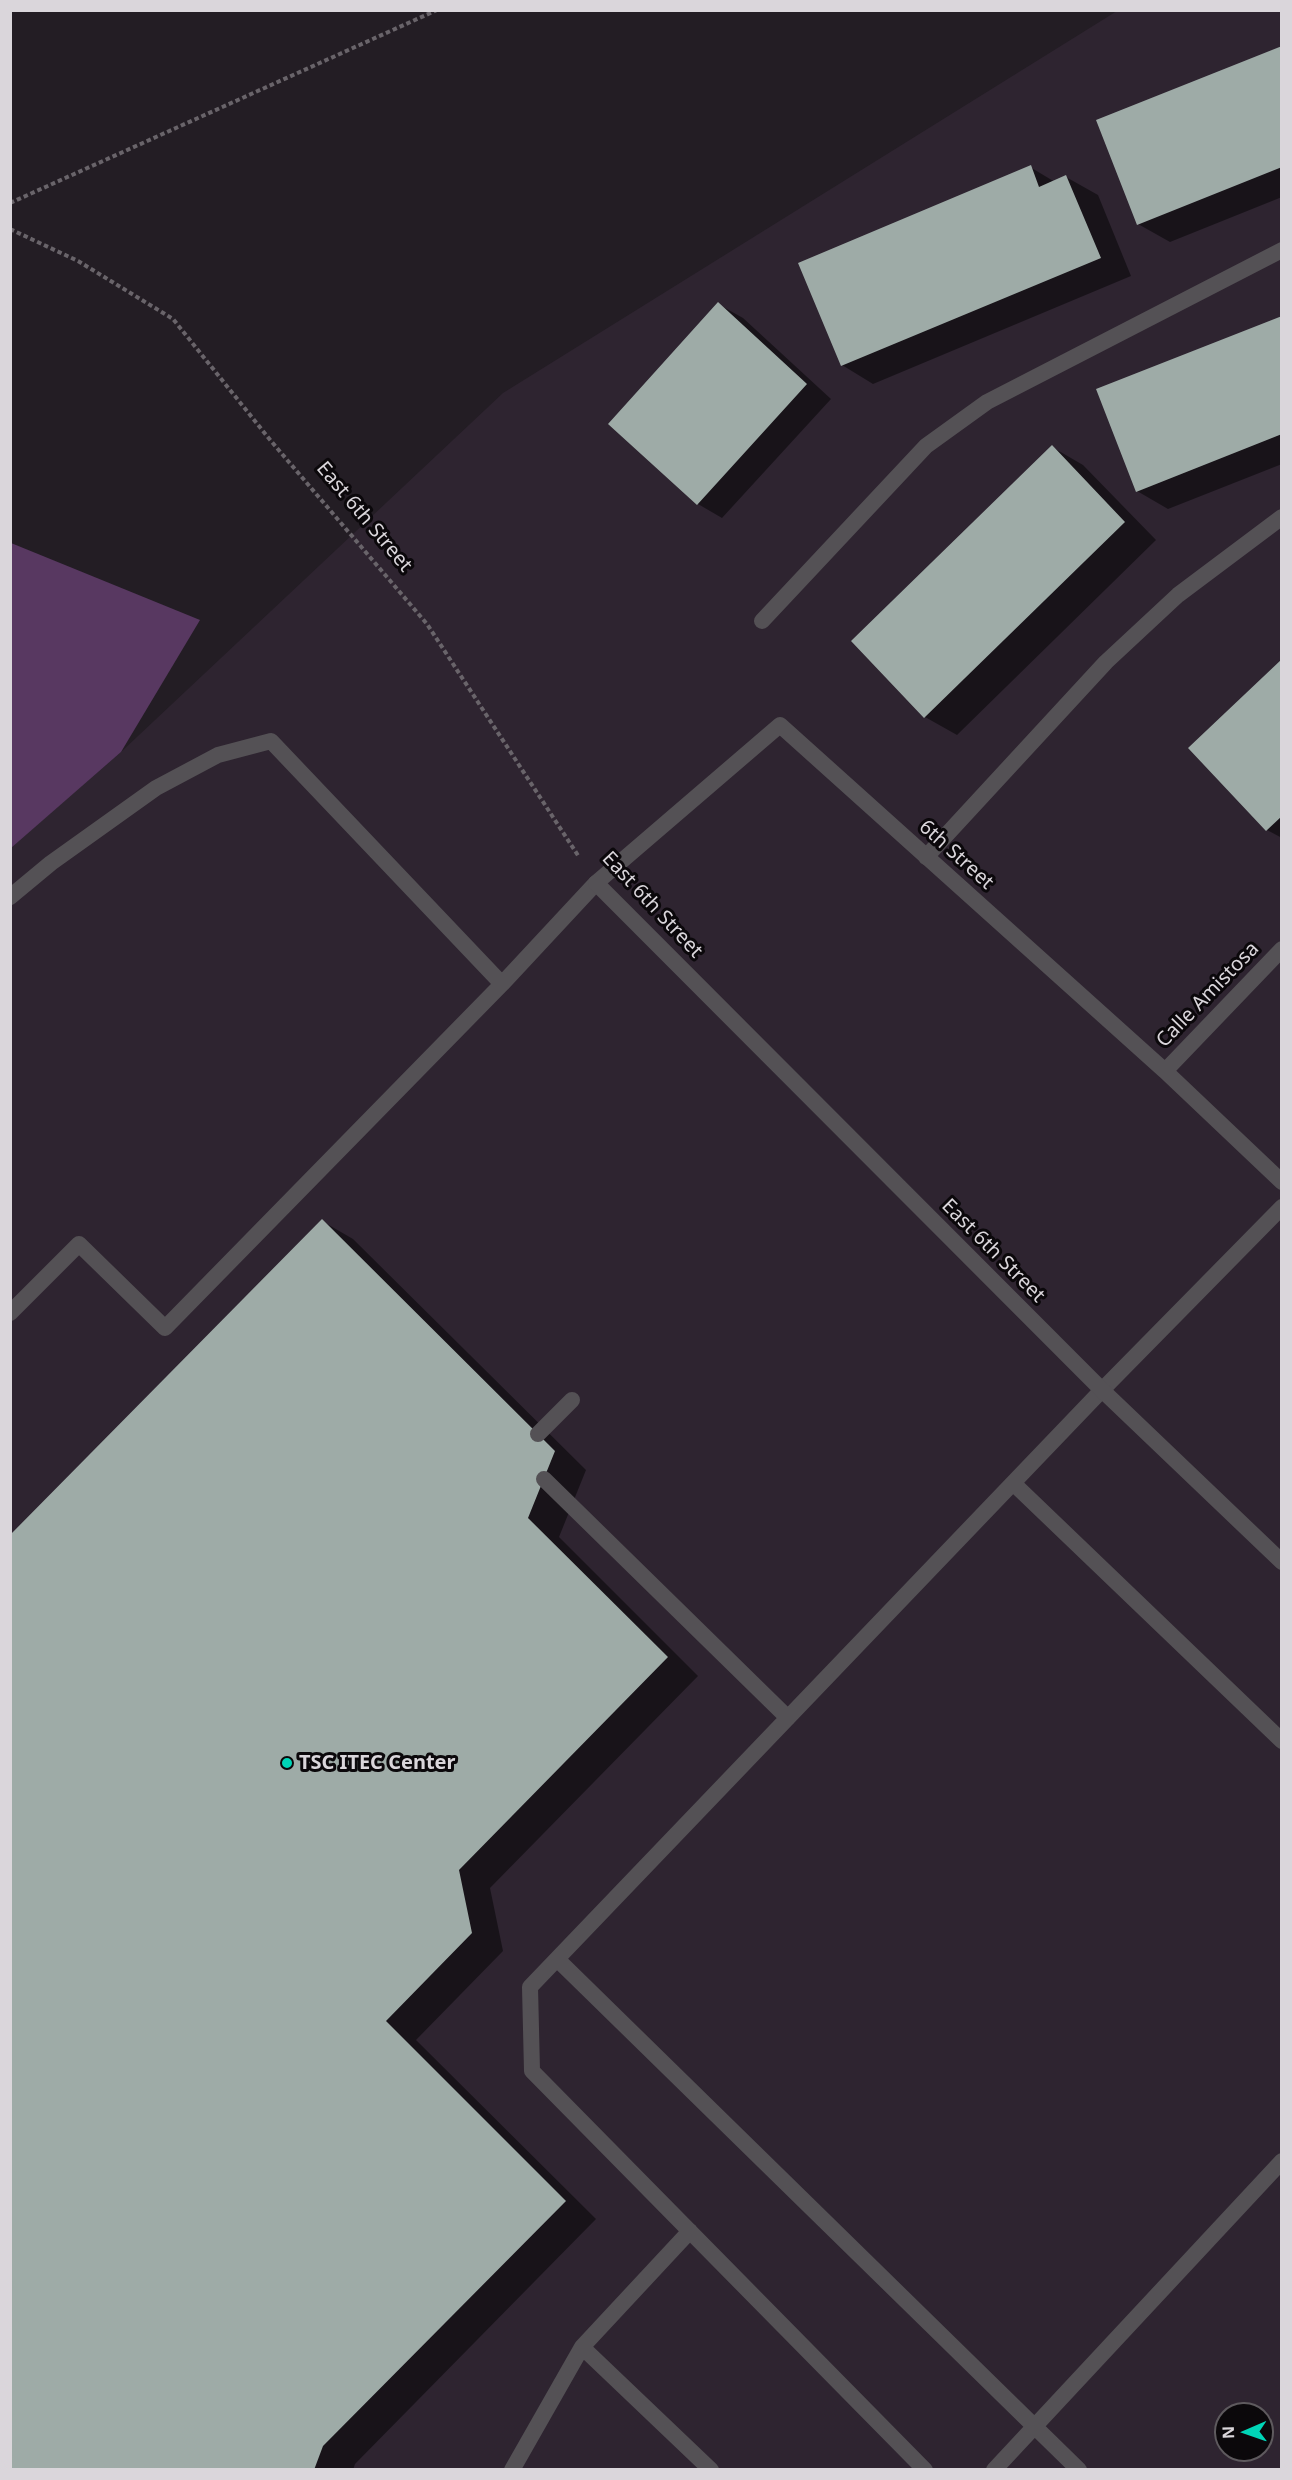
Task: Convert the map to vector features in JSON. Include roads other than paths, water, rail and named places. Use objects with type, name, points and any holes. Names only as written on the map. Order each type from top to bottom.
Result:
[{"type":"street","points":[[762,621],[926,446],[969,414],[987,402],[1281,250]]},
{"type":"street","points":[[926,857],[1106,662],[1178,595],[1281,517]]},
{"type":"street","name":"6th Street","points":[[596,883],[780,725],[1165,1071],[1281,1182]]},
{"type":"street","points":[[10,897],[51,863],[156,788],[218,755],[271,741],[502,984]]},
{"type":"street","points":[[10,1313],[79,1244],[165,1328],[502,984],[596,883]]},
{"type":"street","name":"East 6th Street","points":[[596,883],[1102,1390],[1281,1562]]},
{"type":"street","name":"Calle Amistosa","points":[[1165,1071],[1281,949]]},
{"type":"street","points":[[925,2469],[532,2071],[530,1987],[1102,1390],[1281,1207]]},
{"type":"street","points":[[538,1434],[572,1400]]},
{"type":"street","points":[[544,1479],[788,1718]]},
{"type":"street","points":[[1013,1483],[1281,1741]]},
{"type":"street","points":[[557,1959],[1079,2469]]},
{"type":"street","points":[[994,2469],[1281,2162]]},
{"type":"street","points":[[512,2469],[582,2347],[690,2231]]},
{"type":"street","points":[[582,2347],[711,2469]]},
{"type":"place","name":"TSC ITEC Center","points":[[287,1763]]}]
